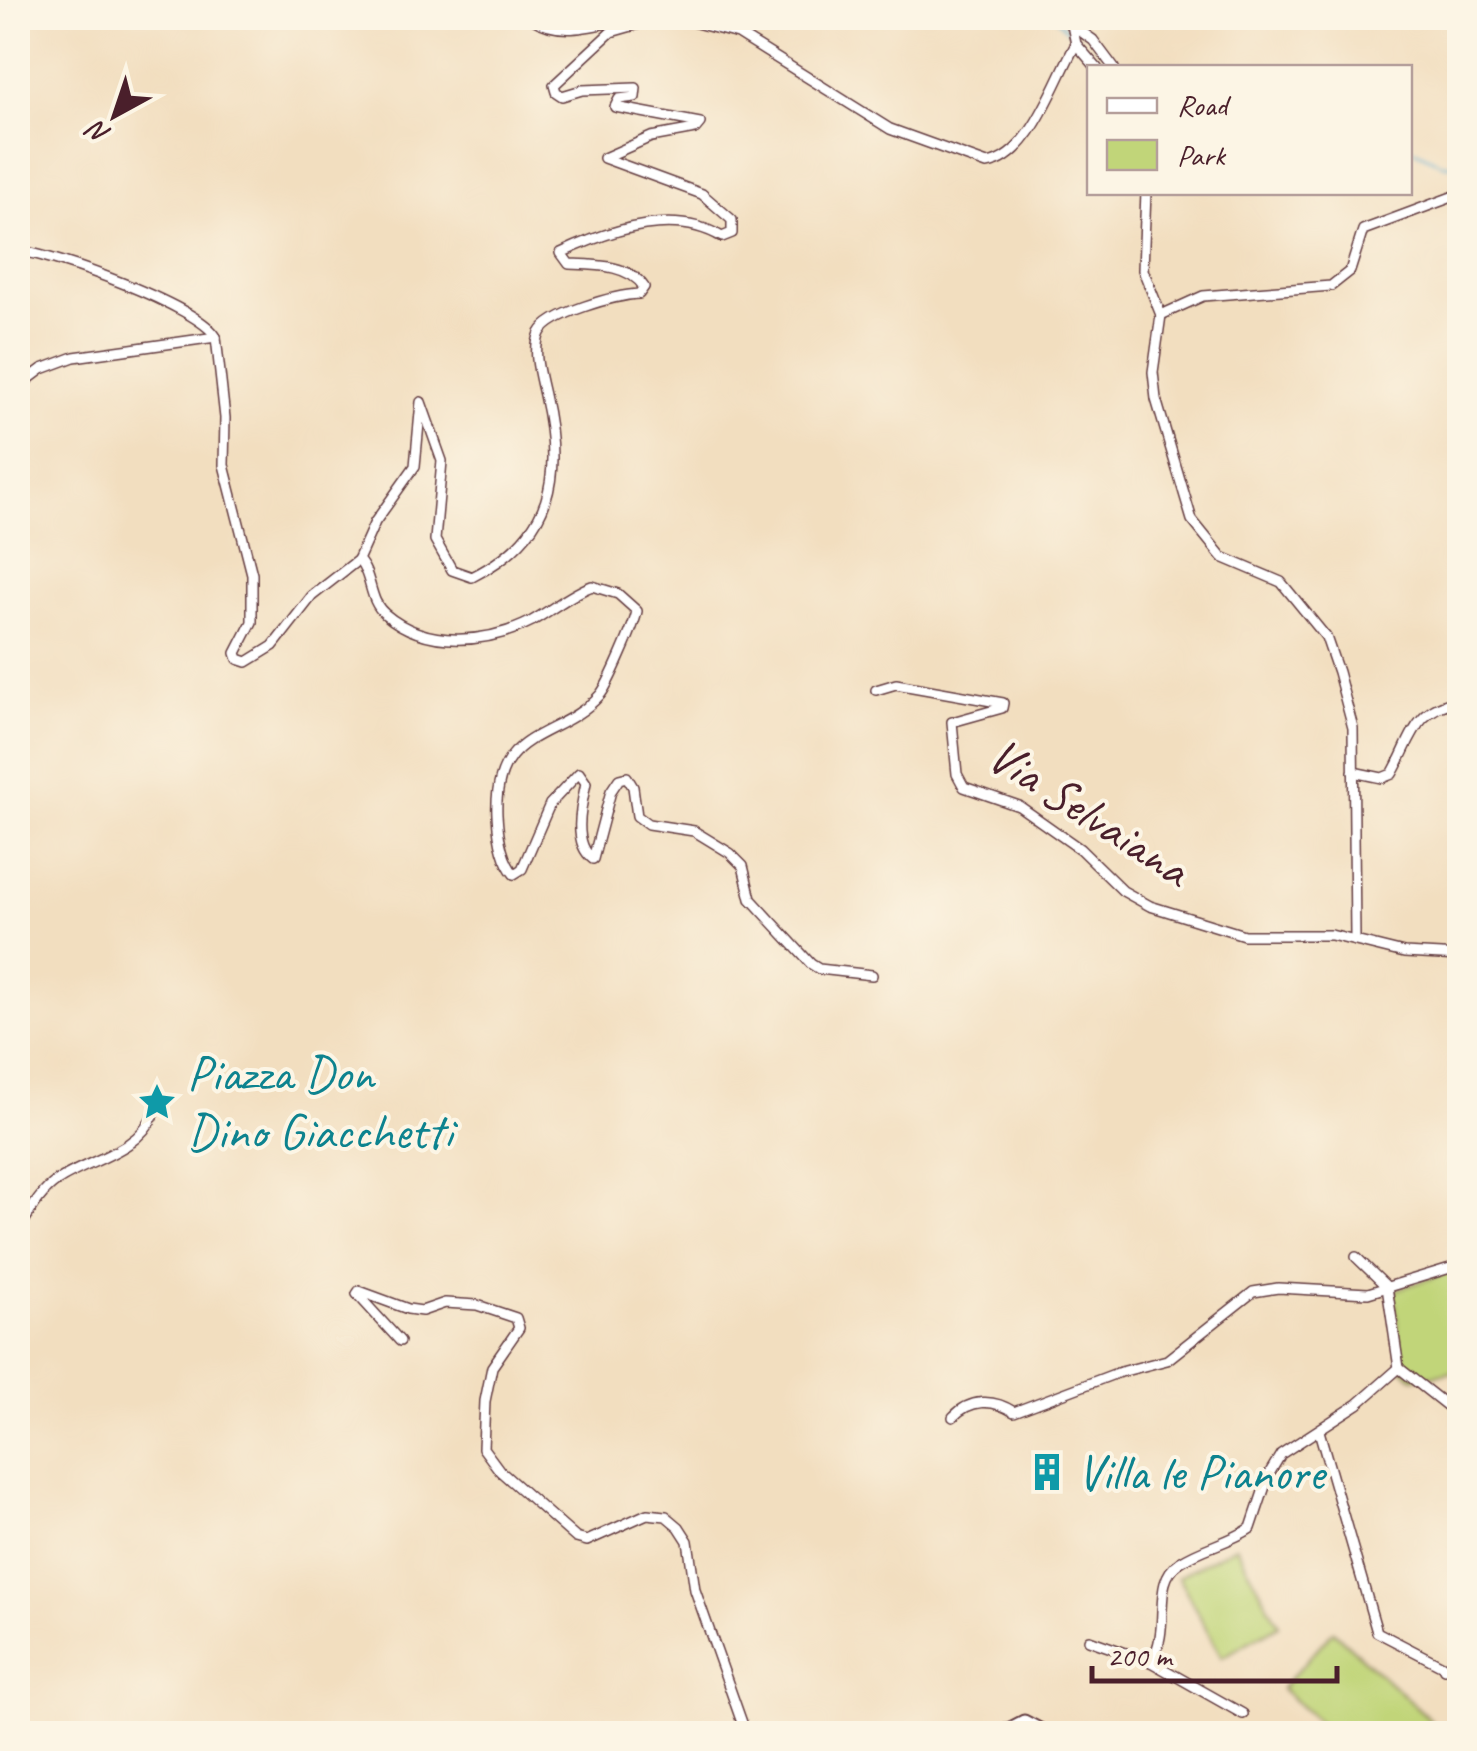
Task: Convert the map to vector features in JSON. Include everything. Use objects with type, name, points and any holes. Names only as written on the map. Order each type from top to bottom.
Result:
[{"type":"street","points":[[531,18],[554,30],[634,18]]},
{"type":"street","points":[[18,251],[75,262],[196,318],[216,337],[225,418],[224,465],[252,574],[252,622],[236,653],[238,660],[247,662],[272,646],[312,596],[358,560],[376,522],[414,466],[421,402],[442,462],[434,540],[452,570],[472,577],[498,564],[538,522],[549,500],[554,474],[554,446],[539,373],[542,330],[552,320],[608,299],[639,294],[644,287],[632,275],[608,266],[570,264],[561,254],[608,234],[686,221],[722,236],[732,234],[732,220],[702,194],[604,158],[651,137],[695,130],[700,123],[615,107],[619,99],[635,97],[636,88],[562,96],[556,92],[554,85],[610,32],[660,18]]},
{"type":"street","points":[[677,18],[738,34],[890,129],[987,164],[999,162],[1025,144],[1073,34]]},
{"type":"street","points":[[1062,18],[1095,65]]},
{"type":"street","points":[[1073,34],[1093,40],[1112,65]]},
{"type":"street","points":[[1161,315],[1204,296],[1331,286],[1350,271],[1363,230],[1460,194]]},
{"type":"street","points":[[1146,195],[1143,270],[1161,315],[1153,372],[1156,400],[1192,520],[1222,556],[1281,582],[1326,636],[1353,728],[1355,938],[1404,952],[1460,956]]},
{"type":"street","points":[[18,387],[42,369],[74,358],[216,337]]},
{"type":"street","points":[[18,416],[25,421],[18,430]]},
{"type":"street","points":[[358,560],[374,603],[386,616],[437,639],[479,638],[508,631],[592,586],[618,594],[637,611],[632,632],[603,692],[529,738],[498,775],[498,832],[514,874],[522,869],[550,804],[579,772],[586,783],[579,819],[584,850],[593,859],[611,790],[626,777],[633,787],[637,816],[648,824],[694,830],[742,866],[751,899],[810,964],[819,969],[872,975]]},
{"type":"street","name":"Via Selvaiana","points":[[876,690],[896,684],[1003,703],[1002,708],[952,722],[960,782],[968,790],[1019,806],[1080,849],[1123,891],[1150,906],[1244,935],[1355,938]]},
{"type":"street","points":[[1353,772],[1382,778],[1392,774],[1423,715],[1442,704],[1460,702]]},
{"type":"street","points":[[18,1232],[47,1189],[122,1148],[150,1124],[154,1114]]},
{"type":"street","points":[[1356,1257],[1387,1287],[1399,1368],[1460,1416]]},
{"type":"street","points":[[953,1417],[966,1404],[998,1402],[1014,1412],[1100,1379],[1167,1360],[1253,1292],[1278,1288],[1368,1293],[1460,1265]]},
{"type":"street","points":[[400,1341],[377,1321],[356,1294],[359,1290],[408,1309],[422,1311],[445,1303],[477,1305],[516,1318],[519,1328],[492,1367],[484,1401],[483,1448],[500,1471],[576,1538],[587,1540],[647,1514],[666,1516],[680,1528],[688,1541],[695,1590],[746,1734]]},
{"type":"street","points":[[1151,1662],[1162,1644],[1161,1594],[1167,1575],[1179,1563],[1251,1528],[1269,1474],[1281,1454],[1319,1431],[1399,1368]]},
{"type":"street","points":[[1319,1431],[1377,1632],[1460,1675]]},
{"type":"street","points":[[1089,1640],[1151,1662],[1243,1714]]},
{"type":"street","points":[[1444,1669],[1460,1660]]},
{"type":"street","points":[[999,1734],[1024,1721],[1049,1734]]},
{"type":"green space","points":[[1459,1269],[1459,1371],[1414,1378],[1401,1368],[1394,1290]]},
{"type":"green space","points":[[1236,1546],[1279,1625],[1222,1657],[1178,1577]]},
{"type":"green space","points":[[1333,1631],[1431,1720],[1418,1733],[1331,1733],[1281,1689]]},
{"type":"waterway","points":[[1056,18],[1068,31]]},
{"type":"waterway","points":[[1412,149],[1442,164],[1460,166]]},
{"type":"place","name":"Piazza Don Dino Giacchetti","points":[[157,1102]]},
{"type":"place","name":"Villa le Pianore","points":[[1047,1472]]}]
